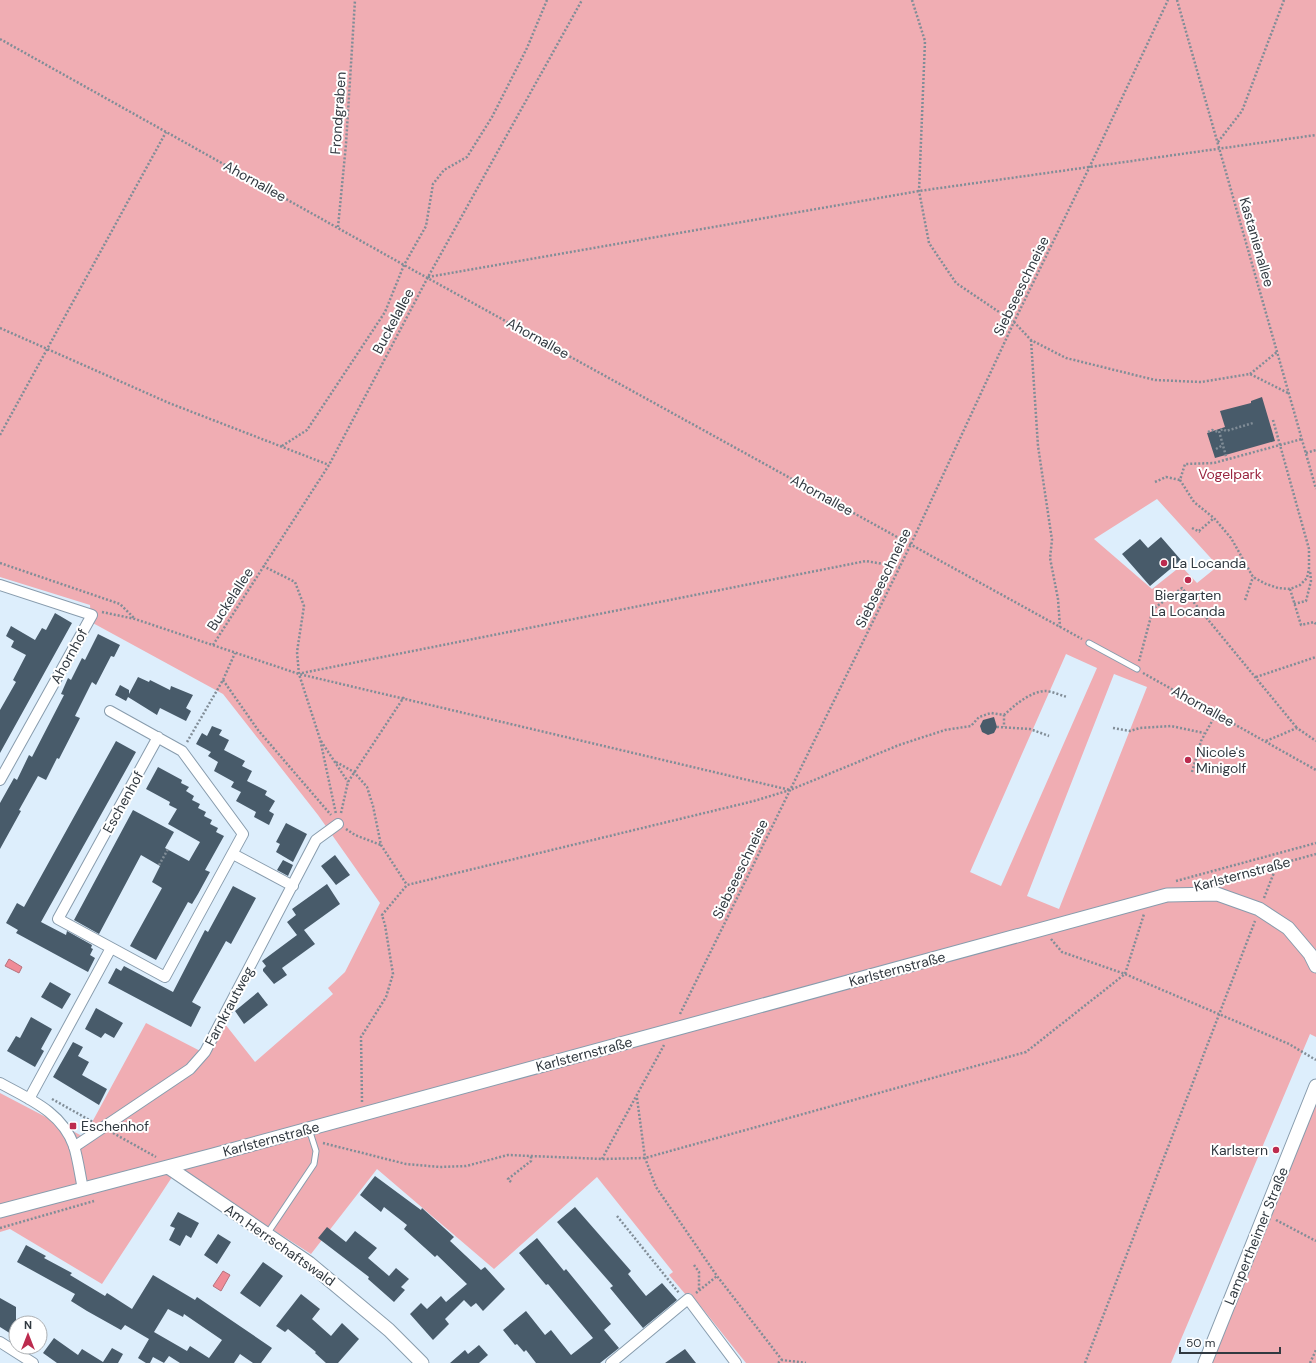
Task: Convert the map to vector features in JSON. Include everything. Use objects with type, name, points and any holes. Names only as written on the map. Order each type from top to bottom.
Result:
[{"type":"street","name":"Ahornhof","points":[[0,586],[92,615],[0,780]]},
{"type":"street","name":"Eschenhof","points":[[110,710],[158,737],[182,751],[243,834],[165,977],[58,919],[158,737]]},
{"type":"street","name":"Farnkrautweg","points":[[74,1147],[190,1069],[205,1052],[316,840],[338,824]]},
{"type":"street","points":[[233,854],[293,886]]},
{"type":"street","name":"Karlsternstraße","points":[[0,1211],[168,1167],[311,1134],[673,1029],[1167,895],[1217,894],[1259,909],[1288,928],[1310,954],[1316,966]]},
{"type":"street","points":[[29,1099],[111,948]]},
{"type":"street","points":[[0,1083],[52,1113],[67,1130],[74,1147],[83,1189]]},
{"type":"street","name":"Lampertheimer Straße","points":[[1205,1363],[1316,1086]]},
{"type":"street","name":"Am Herrschaftswald","points":[[168,1167],[309,1263],[389,1330],[422,1363]]},
{"type":"street","points":[[611,1363],[687,1300],[736,1363]]},
{"type":"street","points":[[0,1342],[33,1363]]},
{"type":"lane","points":[[1089,643],[1137,669]]},
{"type":"lane","points":[[267,1234],[312,1168],[316,1155],[311,1134]]},
{"type":"path","name":"Frondgraben","points":[[338,227],[346,144],[355,0]]},
{"type":"path","points":[[282,446],[307,430],[385,312],[404,265],[426,226],[433,184],[444,170],[467,157],[492,117],[527,48],[547,0]]},
{"type":"path","name":"Buckelallee","points":[[213,645],[329,465],[428,277],[582,0]]},
{"type":"path","points":[[912,0],[925,41],[919,191],[929,243],[956,283],[1014,322],[1031,340],[1066,358],[1155,380],[1201,382],[1250,374],[1277,352]]},
{"type":"path","name":"Siebseeschneise","points":[[602,1159],[673,1029],[900,567],[1014,322],[1090,166],[1168,0]]},
{"type":"path","name":"Kastanienallee","points":[[1177,0],[1221,150],[1316,489]]},
{"type":"path","points":[[1218,142],[1242,111],[1284,0]]},
{"type":"path","name":"Ahornallee","points":[[0,39],[404,265],[1077,636]]},
{"type":"path","points":[[0,435],[166,132]]},
{"type":"path","points":[[428,277],[919,191],[1090,166],[1221,150],[1316,135]]},
{"type":"path","points":[[0,328],[169,403],[329,465]]},
{"type":"path","points":[[1031,340],[1038,446],[1052,540],[1050,558],[1058,599],[1060,627]]},
{"type":"path","points":[[1250,374],[1288,393]]},
{"type":"path","points":[[1273,420],[1309,549],[1311,582],[1306,601],[1294,604]]},
{"type":"path","points":[[1208,432],[1212,430],[1219,432],[1253,423]]},
{"type":"path","points":[[1219,432],[1227,460]]},
{"type":"path","points":[[1180,480],[1185,464],[1214,463],[1302,439]]},
{"type":"path","points":[[1216,449],[1223,445]]},
{"type":"path","points":[[1306,453],[1316,450]]},
{"type":"path","points":[[1155,482],[1166,477],[1180,480],[1194,502],[1214,518],[1231,538],[1253,577],[1278,588],[1290,589],[1300,585],[1307,578],[1310,568]]},
{"type":"path","points":[[1192,528],[1199,532],[1214,518]]},
{"type":"path","points":[[299,674],[866,561],[900,567]]},
{"type":"path","points":[[0,563],[120,604],[136,619]]},
{"type":"path","points":[[263,566],[294,582],[304,606],[297,652],[299,674],[320,739],[338,824]]},
{"type":"path","points":[[1245,600],[1253,577]]},
{"type":"path","points":[[1140,658],[1153,609],[1182,588],[1297,728],[1316,741]]},
{"type":"path","points":[[1290,589],[1301,625],[1314,622],[1316,624]]},
{"type":"path","points":[[1161,592],[1166,599]]},
{"type":"path","points":[[92,615],[103,611],[136,619],[299,674],[790,790]]},
{"type":"path","points":[[182,751],[223,680],[236,653]]},
{"type":"path","points":[[1256,677],[1316,657]]},
{"type":"path","name":"Ahornallee","points":[[1137,669],[1316,770]]},
{"type":"path","points":[[223,680],[258,730],[326,808],[338,824],[355,835],[381,845]]},
{"type":"path","points":[[1004,727],[1004,715],[1016,704],[1030,696],[1045,691],[1067,697]]},
{"type":"path","points":[[338,824],[348,782],[404,698]]},
{"type":"path","points":[[362,1102],[361,1037],[386,997],[393,974],[382,915],[407,885],[754,801],[790,790],[899,745],[945,730],[970,726],[979,717],[991,713],[1004,715]]},
{"type":"path","points":[[1192,772],[1204,733],[1216,714]]},
{"type":"path","points":[[1113,728],[1130,731],[1140,728],[1171,726],[1204,733]]},
{"type":"path","points":[[997,727],[1030,729],[1049,736]]},
{"type":"path","points":[[1266,741],[1279,734],[1297,728]]},
{"type":"path","points":[[320,739],[348,782]]},
{"type":"path","points":[[336,762],[354,772],[367,787],[373,806],[381,845],[407,885]]},
{"type":"path","points":[[159,865],[168,849]]},
{"type":"path","name":"Karlsternstraße","points":[[1213,882],[1316,854]]},
{"type":"path","points":[[1085,1363],[1259,909],[1278,865]]},
{"type":"path","points":[[311,1134],[406,1164],[440,1167],[466,1166],[508,1155],[602,1159],[645,1158],[1026,1052],[1125,974],[1149,899]]},
{"type":"path","points":[[1048,928],[1050,938],[1062,952],[1125,974],[1289,1044],[1316,1060]]},
{"type":"path","points":[[636,1097],[645,1158],[656,1188],[717,1276],[782,1360]]},
{"type":"path","points":[[510,1182],[508,1179],[531,1161],[531,1155]]},
{"type":"path","points":[[0,1228],[98,1200]]},
{"type":"path","points":[[1264,1214],[1316,1241]]},
{"type":"path","points":[[617,1216],[687,1300],[717,1276]]},
{"type":"path","points":[[694,1265],[699,1272],[699,1291]]},
{"type":"path","points":[[1310,1363],[1316,1350]]},
{"type":"path","points":[[778,1363],[782,1360],[806,1363]]},
{"type":"green space","name":"Vogelpark","points":[[0,0],[1316,0],[1316,1037],[1310,1034],[1171,1363],[746,1363],[690,1293],[686,1295],[669,1275],[673,1272],[597,1177],[494,1269],[377,1169],[311,1254],[233,1204],[174,1174],[102,1284],[10,1229],[0,1232],[0,1093],[84,1137],[146,1023],[208,1055],[225,1024],[255,1062],[333,994],[328,988],[345,972],[380,903],[318,815],[223,694],[91,622],[90,605],[0,577]],"holes":[[[1157,499],[1218,566],[1197,583],[1181,566],[1152,589],[1094,539]],[[1066,654],[1097,668],[1001,886],[970,872]],[[1114,674],[1147,687],[1059,909],[1027,896]]]},
{"type":"green space","points":[[1316,1086],[1316,1363],[1205,1363]]},
{"type":"shaded area","points":[[9,959],[22,967],[19,973],[5,966]]},
{"type":"shaded area","points":[[223,1271],[230,1275],[221,1291],[213,1286]]},
{"type":"building","points":[[1262,397],[1275,441],[1215,458],[1207,433],[1225,427],[1220,411],[1251,403],[1251,401]]},
{"type":"building","points":[[1161,537],[1181,560],[1150,586],[1122,554],[1140,539],[1148,548]]},
{"type":"building","points":[[55,613],[72,623],[0,753],[0,710],[16,682],[13,680],[26,655],[11,647],[14,641],[6,636],[11,626],[35,640],[42,628],[46,630]]},
{"type":"building","points":[[98,634],[120,645],[114,657],[111,656],[96,685],[92,682],[75,716],[80,718],[59,759],[57,758],[46,780],[38,776],[0,849],[0,803],[14,778],[17,780],[29,755],[32,757],[64,695],[61,694],[68,678],[71,680],[82,658],[85,660]]},
{"type":"building","points":[[138,677],[149,682],[150,680],[170,690],[171,686],[193,695],[186,708],[191,711],[186,721],[160,708],[157,715],[128,697],[126,701],[115,695],[120,685],[129,690],[129,694]]},
{"type":"building","points":[[994,717],[997,727],[994,733],[988,735],[982,732],[980,726],[983,720]]},
{"type":"building","points":[[212,726],[222,730],[219,735],[229,740],[224,750],[245,761],[242,766],[252,771],[247,781],[267,791],[265,795],[275,801],[269,811],[274,814],[269,825],[254,817],[256,812],[236,801],[241,792],[231,787],[234,782],[214,771],[218,762],[208,756],[211,752],[196,744],[202,733],[207,736]]},
{"type":"building","points":[[116,741],[136,752],[41,922],[66,935],[67,931],[92,945],[91,948],[93,949],[90,955],[95,958],[88,972],[16,933],[18,930],[6,923],[17,903],[24,907]]},
{"type":"building","points":[[158,767],[182,780],[181,783],[189,787],[186,791],[194,796],[192,800],[200,804],[198,808],[206,812],[204,816],[212,820],[210,824],[218,828],[216,832],[224,836],[205,870],[210,872],[198,894],[192,904],[188,902],[156,960],[130,946],[162,888],[152,882],[160,866],[141,855],[99,934],[74,920],[133,810],[174,832],[165,848],[189,861],[200,842],[168,824],[177,809],[169,805],[170,802],[146,789]]},
{"type":"building","points":[[286,823],[307,834],[293,862],[276,852],[280,844],[276,842]]},
{"type":"building","points":[[335,855],[350,875],[336,885],[321,866]]},
{"type":"building","points":[[283,860],[293,865],[288,876],[277,870]]},
{"type":"building","points":[[327,884],[340,904],[304,930],[315,944],[282,968],[287,975],[274,984],[263,971],[266,966],[262,961],[297,935],[287,922],[296,915],[292,909]]},
{"type":"building","points":[[233,886],[256,898],[231,944],[226,941],[192,1002],[201,1007],[191,1027],[108,983],[116,968],[121,971],[124,966],[173,992],[205,930],[208,932]]},
{"type":"building","points":[[50,982],[71,994],[62,1009],[41,997]]},
{"type":"building","points":[[258,992],[268,1005],[244,1024],[235,1011]]},
{"type":"building","points":[[96,1008],[123,1023],[114,1038],[105,1033],[101,1038],[85,1029]]},
{"type":"building","points":[[31,1017],[52,1029],[41,1049],[44,1051],[35,1067],[7,1051],[16,1036],[20,1038]]},
{"type":"building","points":[[73,1042],[83,1047],[78,1056],[89,1062],[82,1075],[107,1089],[99,1105],[53,1077]]},
{"type":"building","points":[[375,1176],[421,1210],[422,1208],[454,1237],[450,1241],[481,1270],[485,1267],[505,1289],[483,1311],[476,1303],[471,1307],[464,1300],[445,1319],[449,1324],[433,1340],[410,1314],[421,1303],[427,1309],[441,1296],[446,1302],[467,1284],[437,1255],[435,1257],[404,1229],[407,1225],[384,1207],[381,1212],[360,1195]]},
{"type":"building","points":[[575,1207],[631,1271],[628,1274],[646,1296],[662,1283],[677,1300],[643,1328],[610,1288],[613,1286],[557,1222]]},
{"type":"building","points":[[178,1212],[199,1223],[191,1238],[186,1235],[180,1246],[169,1240],[175,1228],[170,1226]]},
{"type":"building","points":[[327,1227],[346,1242],[355,1231],[377,1248],[368,1258],[389,1276],[396,1268],[409,1279],[401,1287],[405,1290],[394,1302],[368,1279],[369,1277],[318,1238]]},
{"type":"building","points":[[218,1234],[231,1242],[217,1264],[204,1255]]},
{"type":"building","points":[[537,1238],[564,1271],[566,1269],[611,1324],[604,1330],[619,1348],[600,1363],[536,1363],[526,1350],[524,1352],[517,1344],[515,1345],[503,1330],[526,1311],[545,1335],[551,1330],[571,1355],[593,1338],[548,1284],[546,1285],[519,1253]]},
{"type":"building","points":[[26,1245],[46,1256],[44,1258],[72,1273],[70,1275],[105,1296],[107,1293],[132,1309],[153,1275],[195,1300],[197,1297],[272,1348],[261,1363],[253,1363],[240,1354],[234,1363],[180,1363],[169,1356],[164,1363],[153,1357],[150,1363],[146,1363],[138,1358],[149,1339],[125,1325],[121,1330],[87,1311],[71,1301],[75,1294],[17,1262]],"holes":[[[168,1309],[183,1317],[184,1314],[222,1340],[209,1358],[190,1346],[187,1351],[154,1332]]]},
{"type":"building","points":[[263,1262],[283,1276],[260,1307],[240,1293]]},
{"type":"building","points":[[301,1294],[320,1309],[312,1319],[331,1336],[342,1323],[359,1339],[338,1363],[326,1363],[315,1353],[316,1352],[288,1329],[285,1332],[276,1326]]},
{"type":"building","points":[[0,1298],[16,1307],[16,1315],[8,1315],[8,1332],[0,1327]]},
{"type":"building","points":[[54,1338],[78,1355],[82,1349],[103,1362],[112,1348],[123,1354],[118,1363],[57,1363],[46,1355],[48,1355],[48,1346]]},
{"type":"building","points":[[479,1345],[488,1355],[479,1363],[450,1363],[465,1350],[468,1354]]},
{"type":"building","points":[[685,1349],[696,1363],[665,1363]]},
{"type":"place","name":"La Locanda","points":[[1164,563]]},
{"type":"place","name":"Biergarten La Locanda","points":[[1188,580]]},
{"type":"place","name":"Nicole's Minigolf","points":[[1188,760]]},
{"type":"place","name":"Eschenhof","points":[[73,1126]]},
{"type":"place","name":"Karlstern","points":[[1276,1150]]}]
